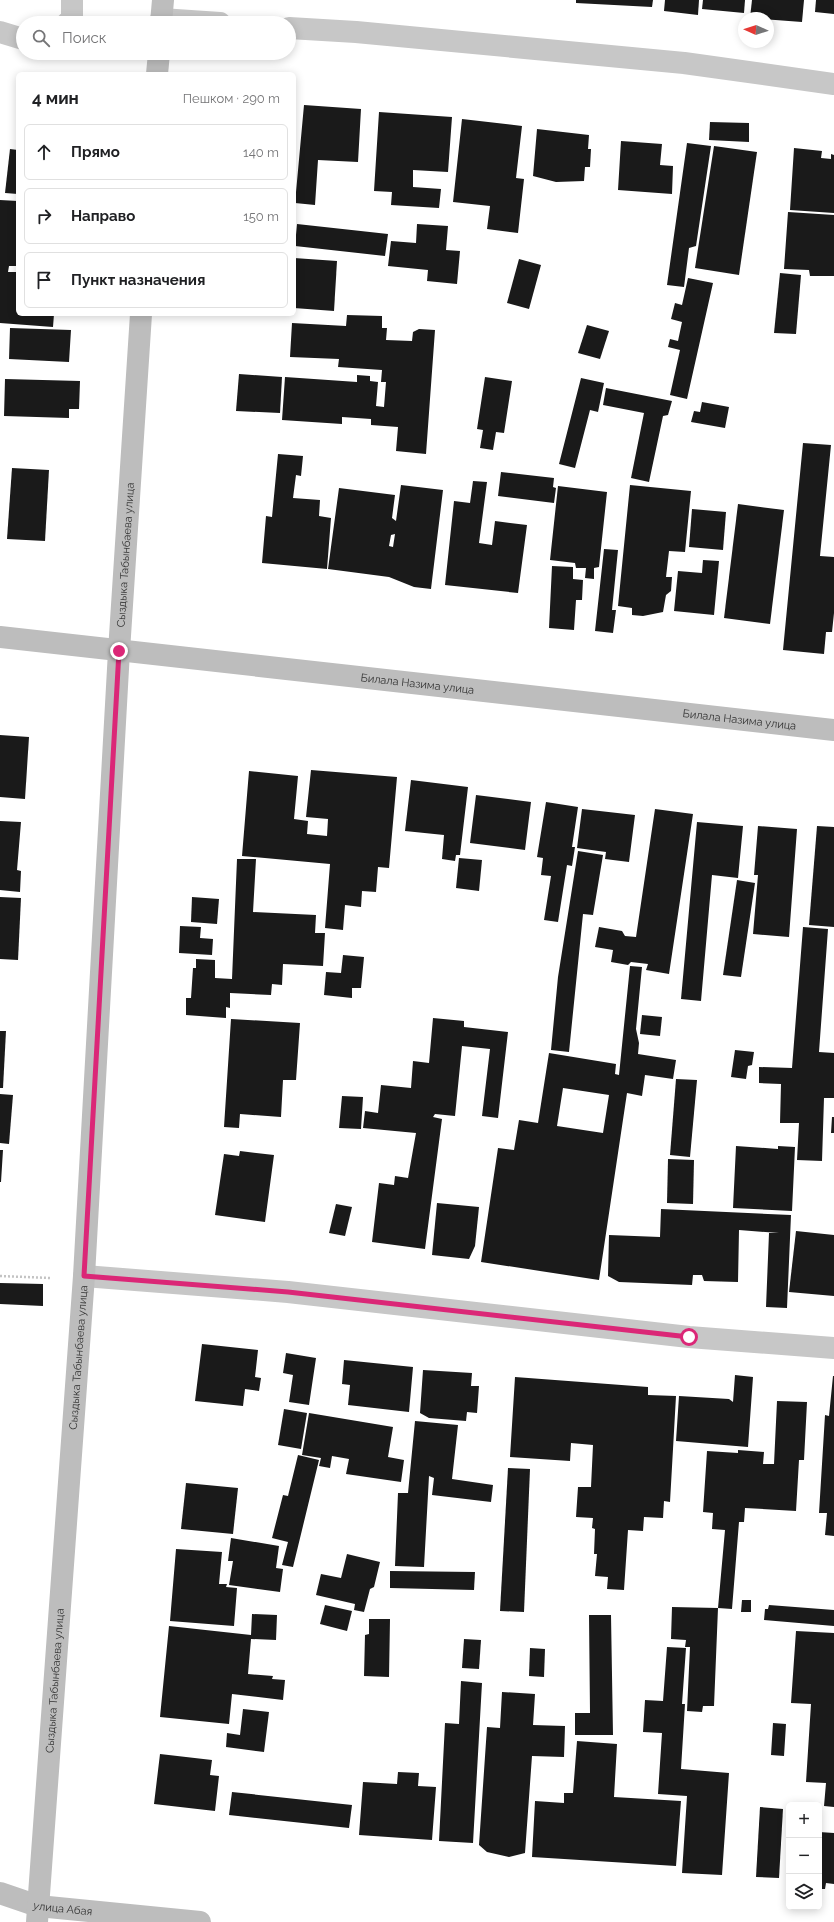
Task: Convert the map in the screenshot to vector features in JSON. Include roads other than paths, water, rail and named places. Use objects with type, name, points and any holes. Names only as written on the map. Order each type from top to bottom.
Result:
[{"type":"street","points":[[72,0],[72,16]]},
{"type":"street","points":[[162,14],[175,16]]},
{"type":"street","points":[[296,28],[356,32],[684,63],[834,84]]},
{"type":"street","points":[[0,32],[16,36]]},
{"type":"street","points":[[157,72],[158,60]]},
{"type":"street","name":"Сыздыка Табынбаева улица","points":[[38,1914],[84,1276],[119,651],[141,316]]},
{"type":"street","name":"Билала Назима улица","points":[[0,637],[834,730]]},
{"type":"street","points":[[84,1276],[288,1292],[689,1337],[834,1348]]},
{"type":"street","name":"улица Абая","points":[[0,1893],[38,1914],[200,1922]]}]
